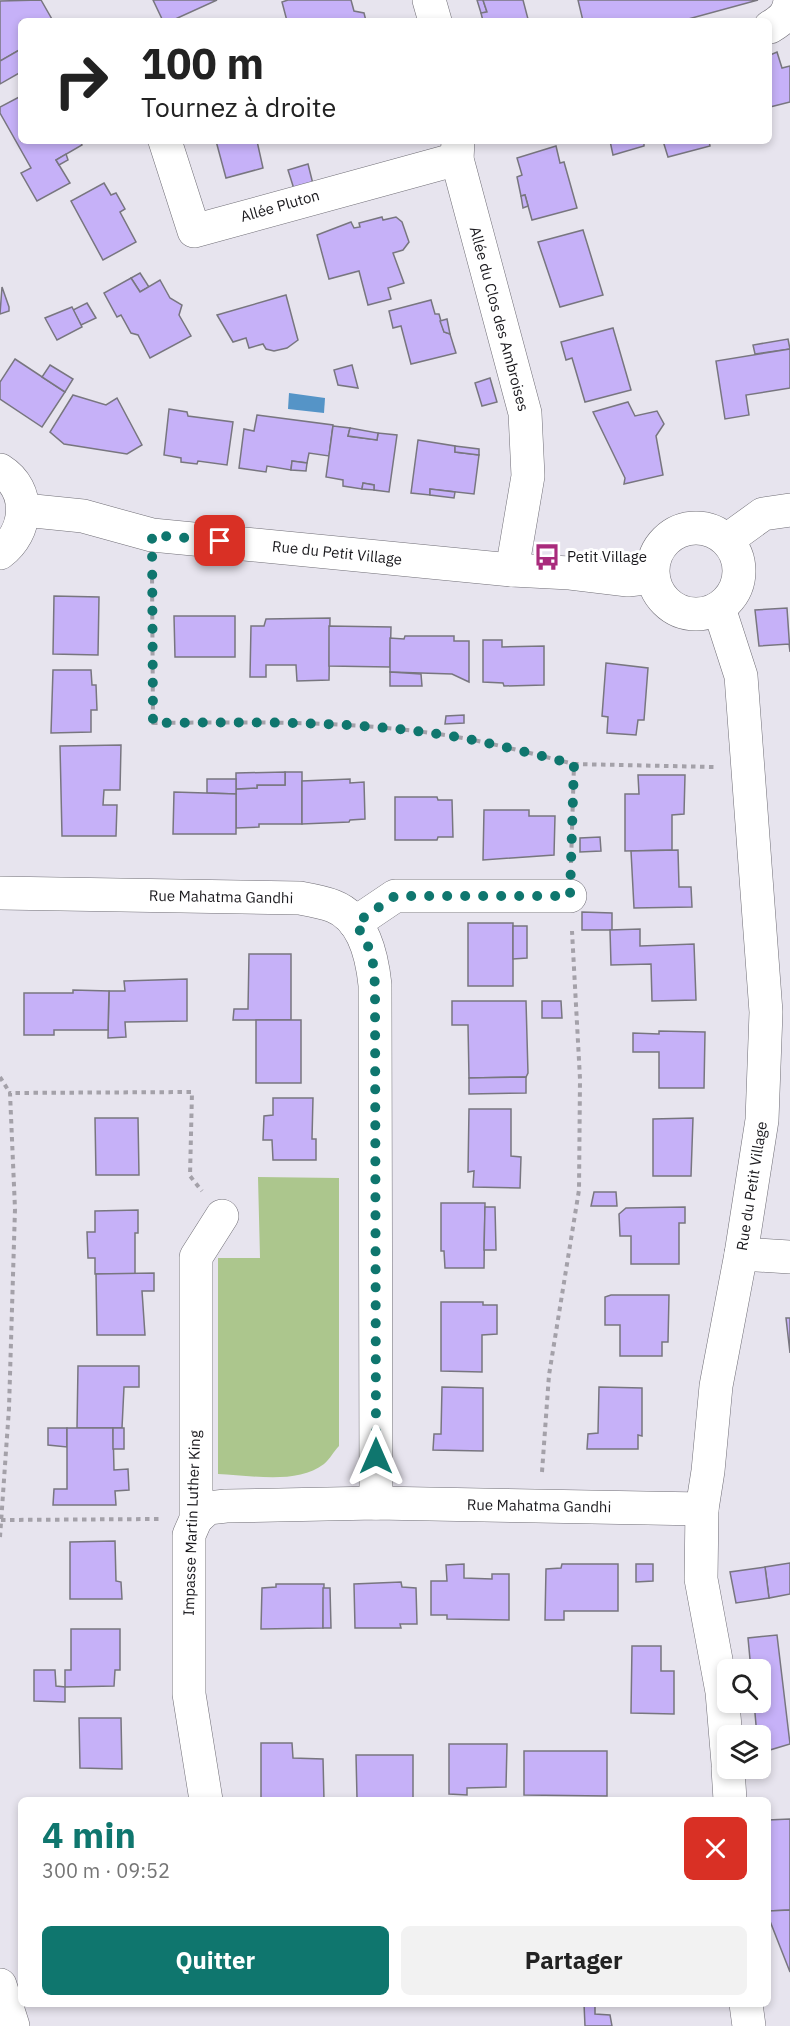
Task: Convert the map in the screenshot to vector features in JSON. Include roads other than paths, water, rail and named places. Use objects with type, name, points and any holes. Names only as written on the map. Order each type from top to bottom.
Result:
[{"type":"street","points":[[429,0],[434,18]]},
{"type":"street","name":"Allée Pluton","points":[[166,144],[194,231],[457,150]]},
{"type":"street","name":"Allée du Clos des Ambroises","points":[[457,150],[525,413],[528,476],[512,570]]},
{"type":"street","points":[[0,470],[8,475],[20,491],[24,510],[21,526],[10,545],[0,553]]},
{"type":"street","name":"Rue du Petit Village","points":[[24,510],[83,516],[152,535],[628,580],[653,577]]},
{"type":"street","points":[[727,540],[763,514],[790,510]]},
{"type":"street","points":[[704,528],[727,540],[739,563],[739,578],[734,591],[719,608],[703,614],[684,613],[670,606],[658,592],[653,577],[653,562],[658,548],[669,536],[685,529],[704,528]]},
{"type":"street","name":"Rue du Petit Village","points":[[719,608],[741,676],[766,1011],[762,1120],[741,1254],[716,1386],[702,1509],[701,1580],[722,1692],[725,1725]]},
{"type":"street","name":"Rue Mahatma Gandhi","points":[[0,893],[300,898],[334,906],[356,923],[372,954],[375,985],[376,1503]]},
{"type":"street","points":[[356,923],[395,896],[570,896]]},
{"type":"street","name":"Impasse Martin Luther King","points":[[206,1797],[189,1694],[189,1535],[196,1519],[196,1257],[222,1216]]},
{"type":"street","points":[[741,1254],[790,1257]]},
{"type":"street","name":"Rue Mahatma Gandhi","points":[[196,1519],[208,1508],[226,1506],[376,1503],[702,1509]]},
{"type":"street","points":[[729,1779],[730,1797]]},
{"type":"street","points":[[0,1984],[13,2026]]},
{"type":"street","points":[[746,2007],[749,2026]]},
{"type":"water","points":[[289,393],[325,398],[324,413],[288,409]]},
{"type":"place","name":"Petit Village","points":[[547,557]]}]
